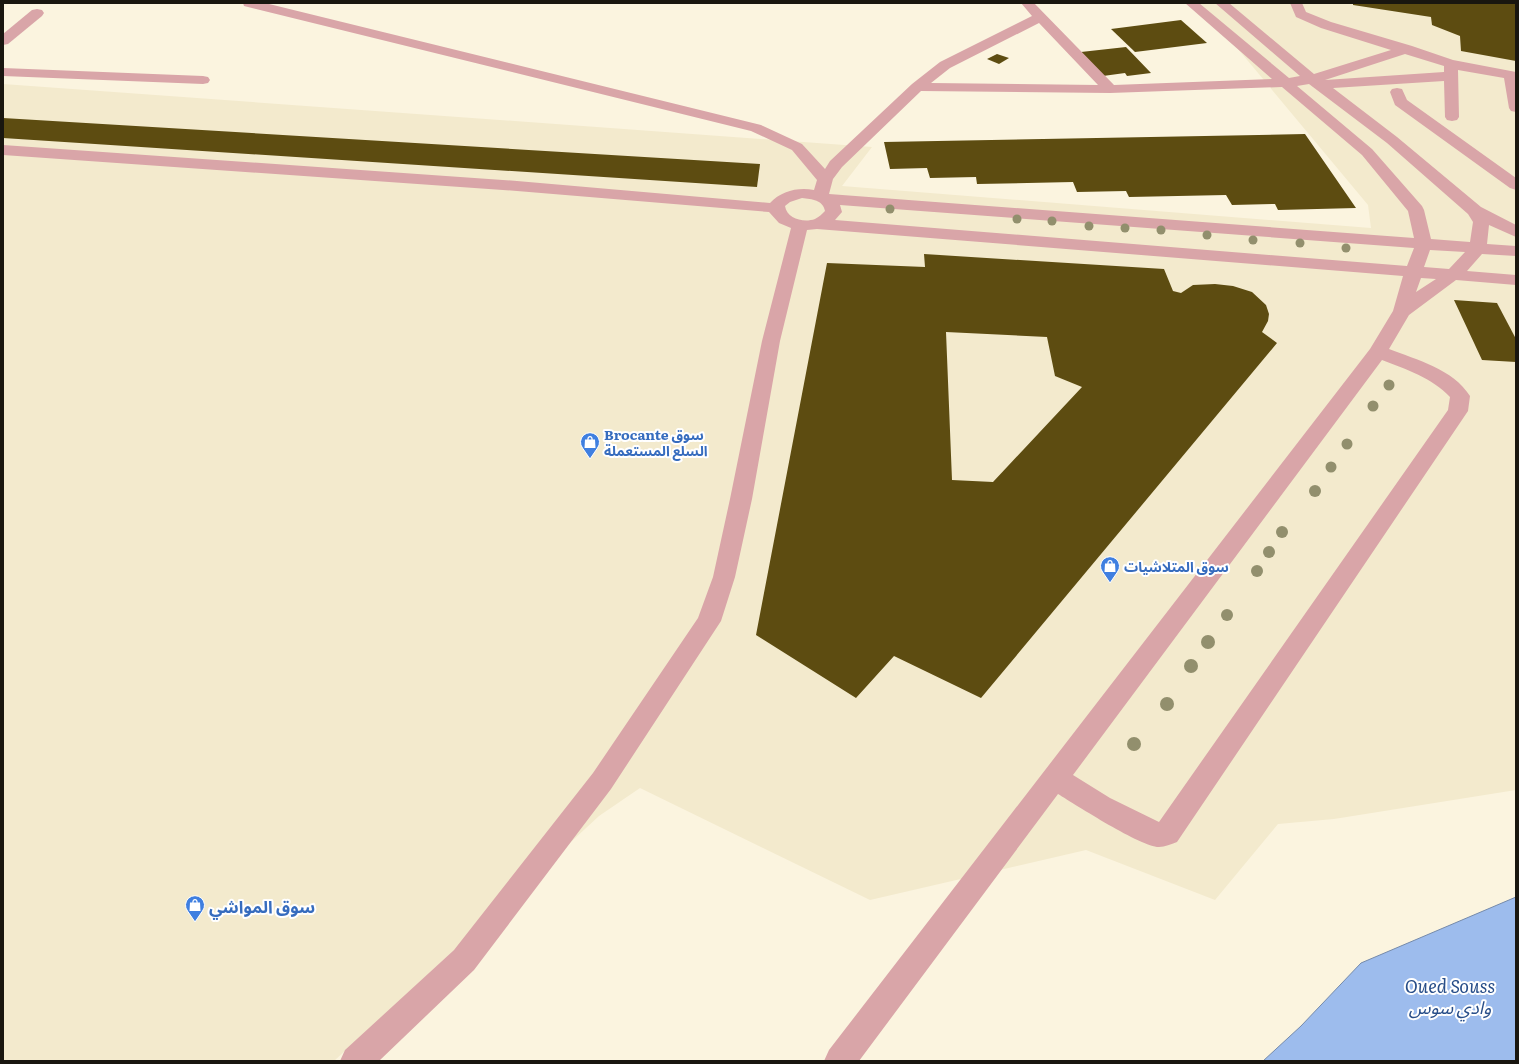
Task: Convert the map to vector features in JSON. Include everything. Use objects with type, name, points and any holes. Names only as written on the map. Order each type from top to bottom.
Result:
[{"type":"street","points":[[249,3],[756,128],[797,147],[825,179]]},
{"type":"street","points":[[1027,3],[1110,89]]},
{"type":"street","points":[[840,1061],[1378,352],[1402,311],[1414,270],[1424,244],[1416,210],[1367,152],[1191,3]]},
{"type":"street","points":[[1221,3],[1315,82],[1392,140],[1476,211],[1516,232]]},
{"type":"street","points":[[1282,3],[1298,9],[1326,25],[1407,49],[1451,76]]},
{"type":"street","points":[[3,41],[37,13]]},
{"type":"street","points":[[824,198],[825,179],[856,145],[917,87],[945,65],[1040,17]]},
{"type":"street","points":[[1315,82],[1407,49]]},
{"type":"street","points":[[3,72],[202,80]]},
{"type":"street","points":[[917,87],[1110,89],[1451,76],[1513,76],[1516,108]]},
{"type":"street","points":[[1336,97],[1397,92],[1451,76]]},
{"type":"street","points":[[1451,76],[1452,117]]},
{"type":"street","points":[[1397,92],[1400,102],[1516,185]]},
{"type":"street","points":[[3,150],[517,186],[776,208]]},
{"type":"street","points":[[1516,251],[824,198],[801,193],[784,198],[778,203],[776,208],[777,214],[782,219],[790,223],[810,225],[1414,270],[1516,280]]},
{"type":"street","points":[[810,225],[829,219],[834,212],[833,205],[824,198]]},
{"type":"street","points":[[1402,311],[1454,274],[1478,248],[1481,222],[1476,211]]},
{"type":"street","points":[[356,1061],[464,960],[602,782],[709,621],[724,577],[740,507],[771,341],[810,225]]},
{"type":"street","points":[[1054,778],[1101,806],[1153,834],[1160,835],[1167,833],[1458,411],[1460,396],[1454,389],[1442,380],[1415,366],[1378,352]]},
{"type":"shaded area","points":[[1191,3],[1516,3],[1516,790],[1334,819],[1278,824],[1215,900],[1086,850],[870,900],[640,788],[599,816],[334,1061],[3,1061],[3,84],[872,147],[842,186],[1371,228],[1368,205],[1228,37]]},
{"type":"water","name":"Oued Souss وادي سوس","points":[[1516,897],[1516,1061],[1263,1061],[1301,1026],[1361,963]]},
{"type":"building","points":[[1353,3],[1516,3],[1516,61],[1461,51],[1460,36],[1432,25],[1431,17],[1353,5]]},
{"type":"building","points":[[1181,20],[1207,43],[1135,52],[1111,29]]},
{"type":"building","points":[[1126,47],[1151,73],[1127,76],[1125,73],[1103,76],[1081,52]]},
{"type":"building","points":[[997,54],[1009,58],[999,64],[987,59]]},
{"type":"building","points":[[3,118],[760,164],[757,187],[3,138]]},
{"type":"building","points":[[1305,134],[1356,208],[1278,210],[1275,204],[1232,205],[1226,195],[1129,197],[1126,191],[1077,192],[1073,182],[977,184],[976,177],[930,178],[927,168],[890,169],[884,142]]},
{"type":"building","points":[[924,254],[1164,269],[1173,291],[1181,293],[1193,285],[1215,284],[1233,286],[1252,292],[1266,305],[1269,314],[1268,321],[1262,332],[1277,343],[981,698],[894,656],[856,698],[756,635],[827,263],[925,267]],"holes":[[[946,332],[1047,337],[1055,376],[1082,387],[993,482],[952,480]]]},
{"type":"building","points":[[1454,300],[1497,303],[1516,339],[1516,362],[1482,360]]},
{"type":"place","name":"Brocante سوق السلع المستعملة","points":[[590,459]]},
{"type":"place","name":"سوق المتلاشيات","points":[[1110,583]]},
{"type":"place","name":"سوق المواشي","points":[[195,922]]}]
